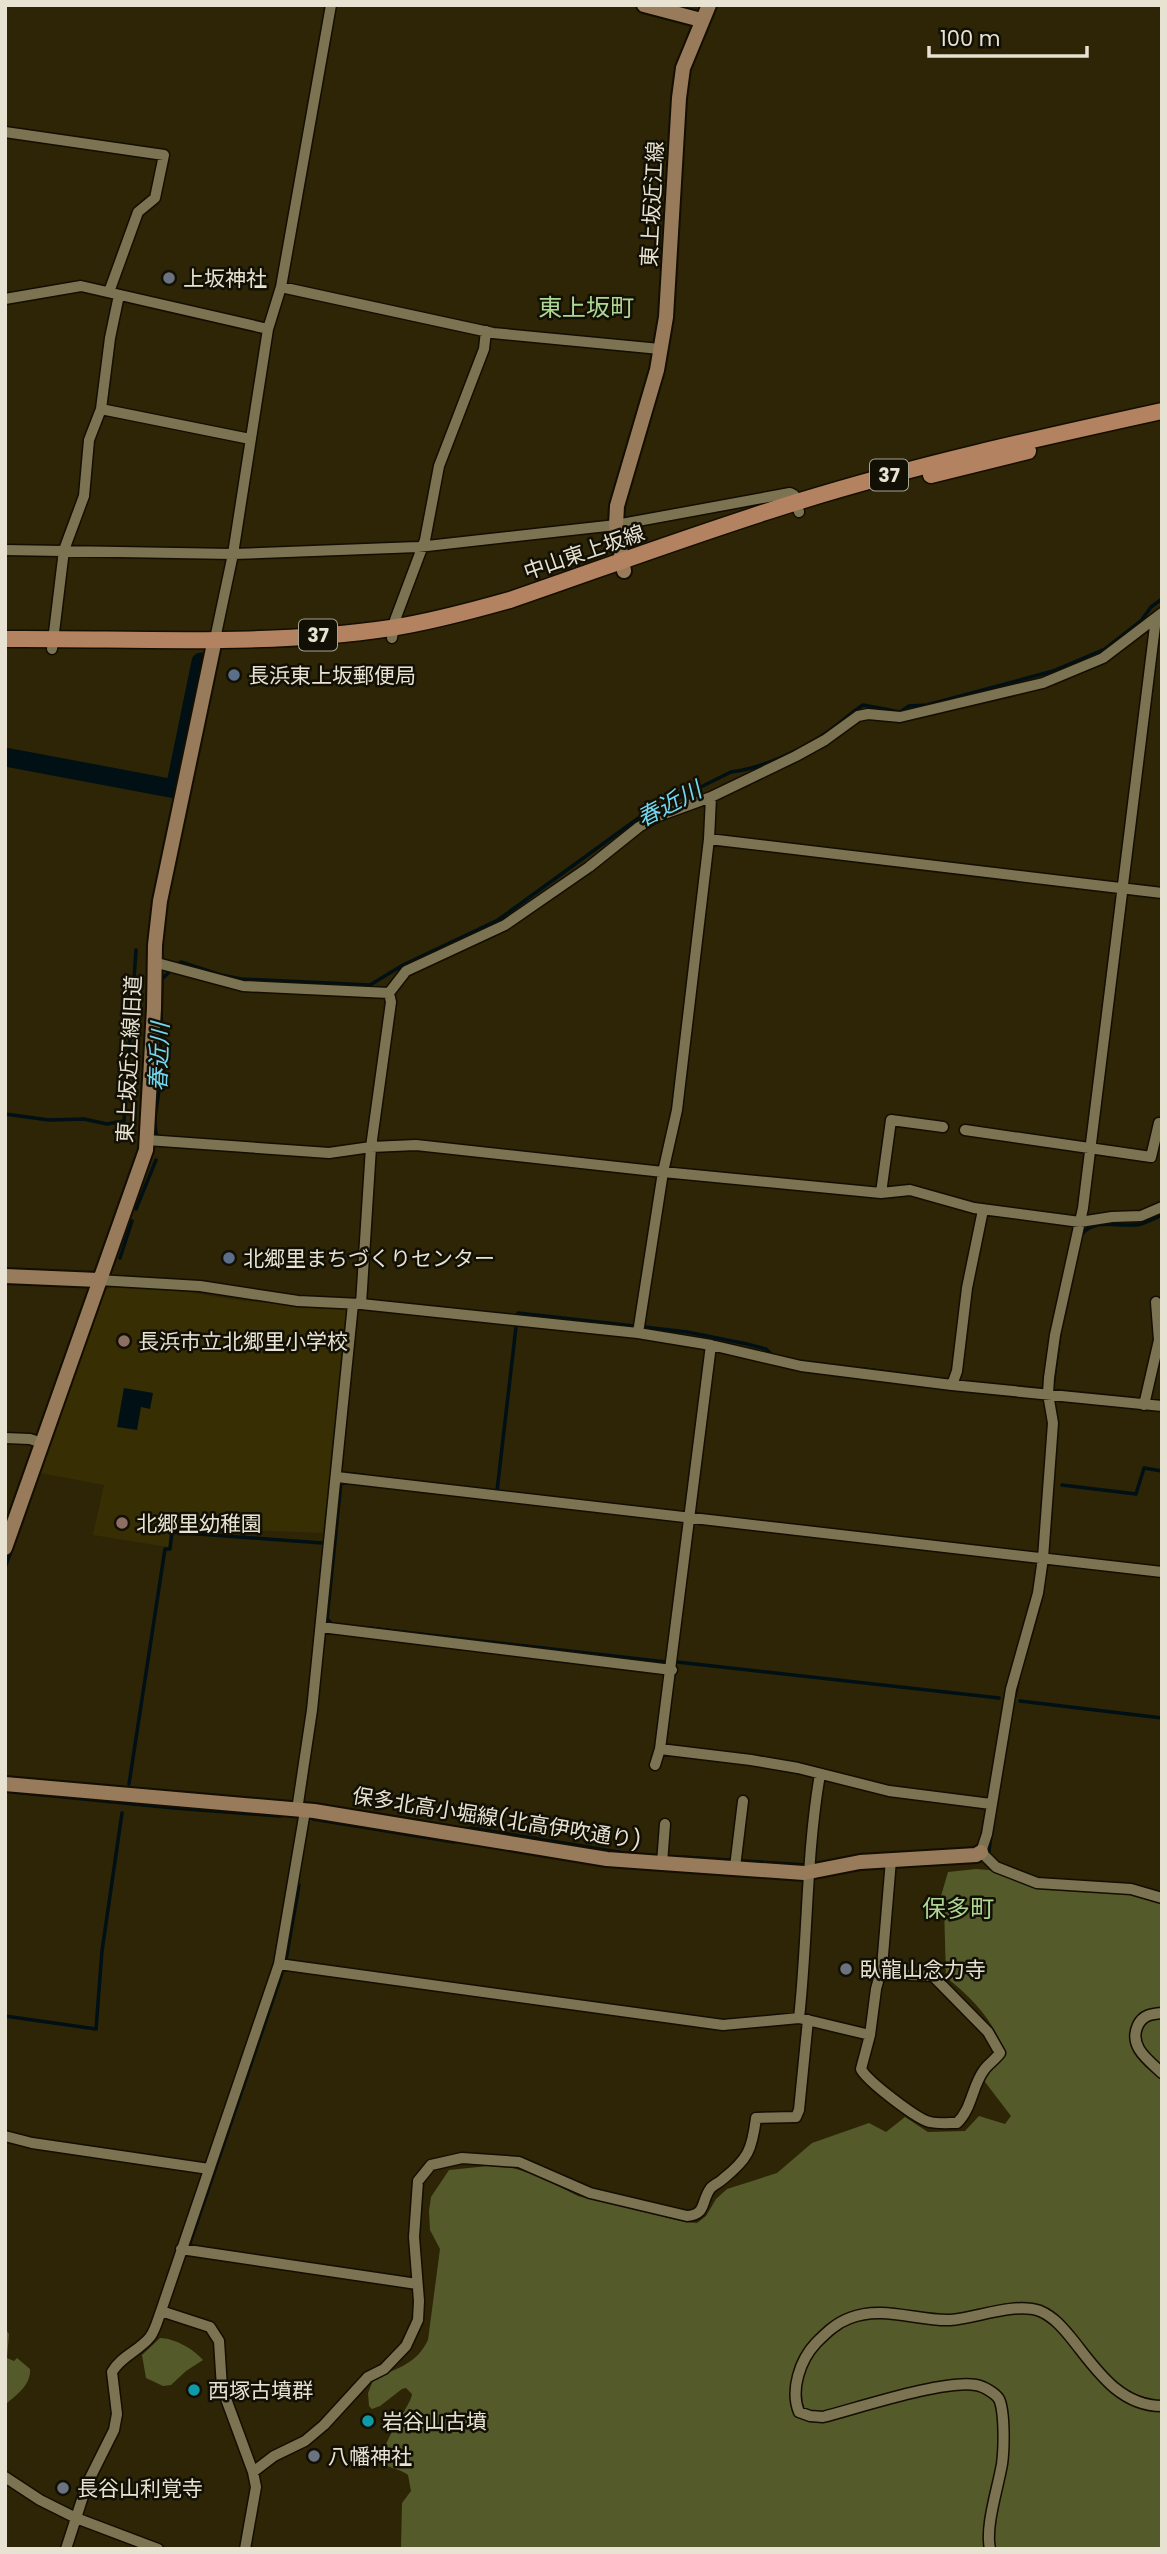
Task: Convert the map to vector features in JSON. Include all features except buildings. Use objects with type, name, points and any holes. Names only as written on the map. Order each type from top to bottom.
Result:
[{"type":"main road","name":"中山東上坂線","points":[[5,639],[53,644],[214,644],[316,635],[392,633],[623,566],[798,507],[979,452],[1162,411]]},
{"type":"main road","name":"中山東上坂線","points":[[798,507],[1162,422]]},
{"type":"main road","name":"中山東上坂線","points":[[5,650],[53,644]]},
{"type":"street","points":[[214,644],[233,554],[268,328],[281,287],[331,5]]},
{"type":"street","points":[[644,5],[701,20]]},
{"type":"street","name":"東上坂近江線","points":[[623,566],[616,525],[617,506],[657,370],[666,317],[679,98],[684,68],[709,5]]},
{"type":"street","points":[[5,132],[164,155],[155,198],[138,212],[114,293],[101,409],[89,440],[85,496],[64,550],[53,644]]},
{"type":"street","points":[[5,299],[81,286],[268,328]]},
{"type":"street","points":[[281,287],[486,331],[660,349]]},
{"type":"street","points":[[392,633],[422,547],[439,466],[484,349],[486,331]]},
{"type":"street","points":[[101,409],[250,439]]},
{"type":"street","points":[[5,550],[233,554],[422,547],[616,525],[790,493],[794,495],[798,507]]},
{"type":"street","points":[[389,993],[406,971],[505,925],[589,867],[639,827],[656,817],[711,797],[816,746],[858,716],[868,714],[900,717],[1043,683],[1103,658],[1159,615]]},
{"type":"street","points":[[1159,615],[1080,1222],[1055,1335],[1048,1394],[1053,1423],[1048,1558],[1011,1689],[984,1854],[996,1867],[1037,1883],[1131,1889],[1162,1898]]},
{"type":"street","name":"東上坂近江線旧道","points":[[5,1548],[146,1150],[160,901],[214,644]]},
{"type":"street","points":[[638,1333],[663,1172],[677,1110],[709,839],[711,797]]},
{"type":"street","points":[[709,839],[1162,892]]},
{"type":"street","points":[[156,965],[161,964],[243,986],[389,993]]},
{"type":"street","points":[[66,2549],[87,2484],[116,2422],[117,2404],[112,2372],[122,2359],[137,2350],[152,2335],[279,1964],[301,1811],[357,1304],[371,1147],[391,1002],[389,993]]},
{"type":"street","points":[[881,1193],[891,1120],[943,1127]]},
{"type":"street","points":[[965,1130],[1152,1157],[1159,1122],[1162,1123]]},
{"type":"street","points":[[147,1140],[329,1153],[371,1147],[416,1145],[881,1193],[910,1190],[983,1210],[1080,1222],[1142,1216],[1162,1207]]},
{"type":"street","points":[[953,1382],[967,1288],[983,1210]]},
{"type":"street","points":[[5,1276],[200,1286],[298,1301],[357,1304],[638,1333],[711,1345],[802,1366],[1162,1406]]},
{"type":"street","points":[[1144,1405],[1161,1340],[1156,1302]]},
{"type":"street","points":[[655,1766],[672,1670],[711,1345]]},
{"type":"street","points":[[5,1438],[30,1439],[42,1443]]},
{"type":"street","points":[[337,1477],[1162,1572]]},
{"type":"street","points":[[321,1627],[672,1670]]},
{"type":"street","points":[[660,1749],[751,1760],[889,1791],[991,1804]]},
{"type":"street","points":[[253,2472],[274,2456],[305,2441],[324,2425],[368,2377],[384,2370],[406,2346],[418,2319],[414,2236],[418,2181],[431,2165],[462,2158],[519,2162],[590,2193],[687,2216],[698,2214],[711,2188],[750,2153],[756,2118],[796,2117],[799,2110],[808,1872],[813,1810],[820,1774]]},
{"type":"street","name":"保多北高小堀線(北高伊吹通り)","points":[[5,1784],[301,1811],[607,1859],[662,1863],[735,1862],[808,1872],[860,1862],[890,1865],[984,1854]]},
{"type":"street","points":[[735,1862],[743,1801]]},
{"type":"street","points":[[662,1863],[665,1824]]},
{"type":"street","points":[[882,1967],[910,1975],[933,1976],[988,2032],[1000,2053],[983,2071],[964,2116],[957,2123],[927,2122],[876,2087],[861,2069],[882,1967],[890,1865]]},
{"type":"street","points":[[279,1964],[723,2025],[803,2019],[870,2035]]},
{"type":"street","points":[[1162,2013],[1149,2015],[1141,2020],[1135,2032],[1140,2052],[1162,2073]]},
{"type":"street","points":[[5,2136],[32,2143],[209,2169]]},
{"type":"street","points":[[181,2249],[417,2284]]},
{"type":"street","points":[[990,2549],[989,2534],[1003,2460],[1003,2421],[999,2399],[977,2385],[947,2386],[824,2417],[799,2412],[795,2401],[797,2382],[803,2365],[813,2347],[830,2329],[851,2317],[886,2313],[950,2320],[1023,2309],[1040,2311],[1058,2322],[1105,2380],[1128,2399],[1149,2406],[1162,2406]]},
{"type":"street","points":[[161,2311],[210,2328],[219,2341],[222,2388],[256,2487],[245,2549]]},
{"type":"street","points":[[5,2477],[40,2500],[76,2518],[158,2549]]},
{"type":"shaded area","points":[[112,1287],[348,1309],[323,1533],[171,1527],[168,1547],[93,1535],[104,1485],[41,1473],[104,1291]]},
{"type":"shaded area","points":[[124,1388],[153,1393],[150,1409],[141,1407],[137,1430],[117,1427]]},
{"type":"green space","points":[[989,1870],[1035,1888],[1130,1894],[1162,1903],[1162,2549],[401,2549],[402,2503],[411,2491],[408,2475],[388,2466],[384,2460],[384,2452],[412,2394],[406,2388],[402,2389],[372,2409],[369,2406],[368,2393],[374,2378],[412,2360],[428,2340],[440,2249],[430,2230],[429,2211],[431,2197],[449,2170],[488,2166],[513,2168],[536,2175],[578,2196],[697,2223],[706,2216],[716,2199],[727,2189],[777,2173],[812,2143],[869,2123],[886,2132],[905,2117],[928,2132],[965,2131],[979,2116],[1005,2124],[1011,2116],[982,2078],[1005,2055],[995,2031],[982,2011],[946,1977],[944,1906],[941,1896],[948,1872]]},
{"type":"green space","points":[[5,2328],[9,2334],[7,2358],[14,2361],[17,2358],[30,2369],[30,2375],[18,2394],[5,2405]]},
{"type":"green space","points":[[160,2338],[183,2345],[203,2360],[171,2385],[163,2386],[146,2378],[142,2355]]},
{"type":"waterway","name":"春近川","points":[[177,965],[181,962],[241,979],[370,985],[403,965],[498,920],[640,817],[731,772],[755,767],[791,753],[823,735],[863,705],[900,712],[909,706],[927,705],[1053,671],[1105,649],[1141,621],[1151,607],[1162,599]]},
{"type":"waterway","points":[[5,757],[175,789],[201,662]]},
{"type":"waterway","points":[[5,1114],[49,1120],[84,1119],[107,1124],[124,1121],[136,950]]},
{"type":"waterway","name":"春近川","points":[[158,1138],[155,1120],[159,1089],[162,979],[169,972]]},
{"type":"waterway","name":"春近川","points":[[136,1209],[156,1160]]},
{"type":"waterway","points":[[1082,1234],[1102,1224],[1134,1225],[1162,1215]]},
{"type":"waterway","name":"春近川","points":[[120,1258],[132,1221]]},
{"type":"waterway","points":[[1064,1316],[1074,1268]]},
{"type":"waterway","points":[[518,1313],[634,1326]]},
{"type":"waterway","points":[[493,1491],[497,1491],[516,1327]]},
{"type":"waterway","points":[[644,1327],[747,1344],[766,1349],[773,1356]]},
{"type":"waterway","points":[[1053,1385],[1060,1333]]},
{"type":"waterway","points":[[864,1369],[901,1374]]},
{"type":"waterway","points":[[1046,1571],[1057,1425]]},
{"type":"waterway","points":[[1062,1485],[1136,1494],[1144,1468],[1162,1471]]},
{"type":"waterway","points":[[344,1473],[367,1476]]},
{"type":"waterway","points":[[333,1625],[327,1619],[341,1482]]},
{"type":"waterway","points":[[5,1568],[25,1513]]},
{"type":"waterway","points":[[129,1784],[165,1549],[170,1549],[172,1532],[322,1543]]},
{"type":"waterway","points":[[1029,1642],[1042,1596]]},
{"type":"waterway","points":[[369,1628],[666,1662]]},
{"type":"waterway","points":[[677,1662],[999,1698]]},
{"type":"waterway","points":[[1015,1696],[1019,1677]]},
{"type":"waterway","points":[[1020,1701],[1162,1718]]},
{"type":"waterway","points":[[13,1792],[280,1816]]},
{"type":"waterway","points":[[359,1811],[420,1821]]},
{"type":"waterway","points":[[5,2016],[96,2029],[102,1951],[122,1813]]},
{"type":"waterway","points":[[313,1819],[454,1842]]},
{"type":"waterway","points":[[466,1829],[631,1854]]},
{"type":"waterway","points":[[985,1854],[989,1851],[991,1835]]},
{"type":"waterway","points":[[682,1857],[806,1865]]},
{"type":"waterway","points":[[286,1960],[299,1885]]},
{"type":"waterway","points":[[189,2246],[282,1973]]},
{"type":"place","name":"上坂神社","points":[[169,278]]},
{"type":"place","name":"長浜東上坂郵便局","points":[[234,675]]},
{"type":"place","name":"北郷里まちづくりセンター","points":[[229,1258]]},
{"type":"place","name":"長浜市立北郷里小学校","points":[[124,1341]]},
{"type":"place","name":"北郷里幼稚園","points":[[122,1523]]},
{"type":"place","name":"臥龍山念力寺","points":[[846,1969]]},
{"type":"place","name":"西塚古墳群","points":[[194,2390]]},
{"type":"place","name":"岩谷山古墳","points":[[368,2421]]},
{"type":"place","name":"八幡神社","points":[[314,2456]]},
{"type":"place","name":"長谷山利覚寺","points":[[63,2488]]},
{"type":"district","name":"東上坂町","points":[[586,307]]},
{"type":"district","name":"保多町","points":[[958,1908]]}]
